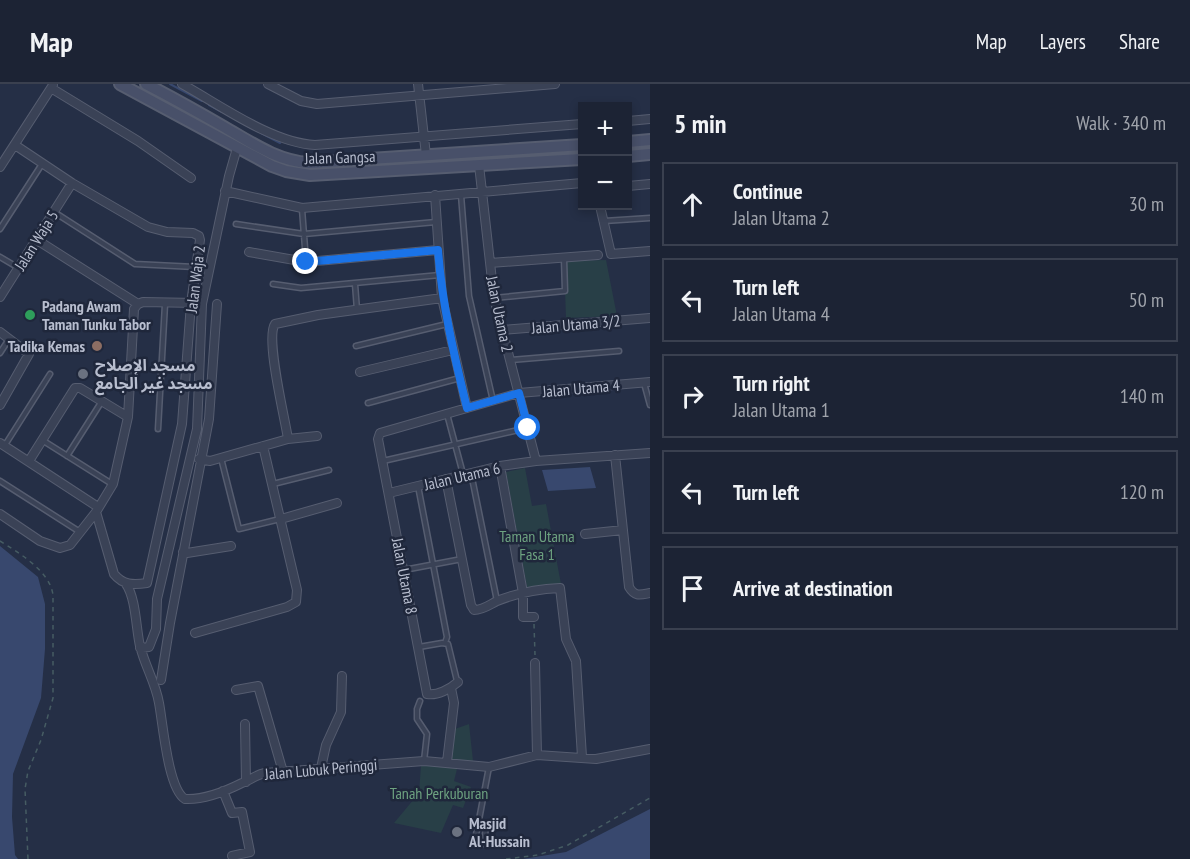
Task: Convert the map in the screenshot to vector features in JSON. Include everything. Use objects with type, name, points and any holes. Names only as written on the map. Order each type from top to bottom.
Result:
[{"type":"main road","name":"Jalan Gangsa","points":[[120,84],[272,166],[297,174],[578,159]]},
{"type":"main road","name":"Jalan Gangsa","points":[[146,84],[164,91],[264,150],[288,161],[309,164],[578,145]]},
{"type":"main road","points":[[632,142],[650,140]]},
{"type":"main road","points":[[632,156],[650,154]]},
{"type":"street","points":[[182,84],[274,136],[301,144],[578,124]]},
{"type":"street","points":[[268,84],[307,103],[473,87],[555,84]]},
{"type":"street","points":[[418,84],[426,155]]},
{"type":"street","points":[[0,167],[52,86],[191,178]]},
{"type":"street","points":[[632,121],[650,119]]},
{"type":"street","name":"Jalan Waja 2","points":[[15,145],[72,183],[148,227],[167,232],[197,234],[200,240],[191,303],[182,423],[147,583]]},
{"type":"street","points":[[145,648],[156,629],[157,599],[192,457],[197,429],[202,304],[225,191],[237,148]]},
{"type":"street","name":"Jalan Utama 2","points":[[479,165],[494,298],[536,461]]},
{"type":"street","name":"Jalan Waja 5","points":[[0,297],[72,183]]},
{"type":"street","points":[[225,191],[302,208],[482,190],[578,183]]},
{"type":"street","points":[[632,186],[650,184]]},
{"type":"street","points":[[435,195],[442,298],[467,408]]},
{"type":"street","points":[[601,210],[611,254],[650,251]]},
{"type":"street","points":[[37,240],[138,304]]},
{"type":"street","points":[[249,252],[306,262],[438,250]]},
{"type":"street","points":[[490,263],[598,255]]},
{"type":"street","points":[[288,440],[272,346],[273,326],[279,322],[442,298]]},
{"type":"street","points":[[0,514],[40,541],[55,548],[68,547],[81,533],[113,484],[128,417],[134,309],[143,302],[202,304]]},
{"type":"street","points":[[161,680],[209,420],[217,304]]},
{"type":"street","name":"Jalan Utama 3/2","points":[[502,330],[650,318]]},
{"type":"street","points":[[0,332],[29,354],[0,405]]},
{"type":"street","points":[[360,372],[453,350]]},
{"type":"street","points":[[200,376],[212,377]]},
{"type":"street","name":"Jalan Utama 4","points":[[380,433],[519,393],[647,383]]},
{"type":"street","points":[[29,461],[75,388],[80,388],[128,417]]},
{"type":"street","name":"Jalan Utama 8","points":[[380,433],[378,439],[427,694],[432,695],[454,685]]},
{"type":"street","points":[[192,457],[210,461],[263,446],[317,435]]},
{"type":"street","points":[[2,444],[97,510]]},
{"type":"street","points":[[195,633],[287,607],[296,602],[297,590],[263,446]]},
{"type":"street","points":[[536,461],[650,453]]},
{"type":"street","points":[[615,455],[629,587],[632,593],[638,595],[650,593]]},
{"type":"street","name":"Jalan Utama 6","points":[[389,493],[500,466],[536,461]]},
{"type":"street","points":[[500,466],[523,593],[523,616],[534,617]]},
{"type":"street","points":[[446,479],[471,605],[474,610],[480,610],[523,593],[539,589],[560,588],[566,639],[576,661],[582,757]]},
{"type":"street","points":[[281,519],[337,503]]},
{"type":"street","name":"Jalan Lubuk Peringgi","points":[[97,510],[114,574],[126,584],[130,594],[159,700],[172,777],[178,794],[188,800],[223,791],[259,774],[424,761],[489,767],[537,755],[596,759],[650,748]]},
{"type":"street","points":[[585,534],[623,530]]},
{"type":"street","points":[[183,552],[187,554],[231,546]]},
{"type":"street","points":[[126,584],[147,583],[157,599]]},
{"type":"street","points":[[145,648],[166,648]]},
{"type":"street","points":[[535,663],[537,755]]},
{"type":"street","points":[[321,768],[326,745],[340,712],[342,676]]},
{"type":"street","points":[[447,762],[454,685]]},
{"type":"street","points":[[236,690],[258,686],[283,772]]},
{"type":"street","points":[[245,724],[246,782]]},
{"type":"street","points":[[223,791],[232,813],[243,812],[250,852],[232,856]]},
{"type":"lane","points":[[0,229],[43,163]]},
{"type":"lane","points":[[461,192],[469,296],[493,401]]},
{"type":"lane","points":[[302,208],[306,262]]},
{"type":"lane","points":[[54,212],[135,264],[196,267]]},
{"type":"lane","points":[[603,221],[650,218]]},
{"type":"lane","points":[[236,224],[304,234],[436,222]]},
{"type":"lane","points":[[0,257],[19,268]]},
{"type":"lane","points":[[494,298],[565,291],[563,257]]},
{"type":"lane","points":[[273,284],[301,288],[440,275]]},
{"type":"lane","points":[[355,284],[357,310]]},
{"type":"lane","points":[[158,429],[165,302]]},
{"type":"lane","points":[[356,346],[447,324]]},
{"type":"lane","points":[[0,353],[9,339]]},
{"type":"lane","points":[[510,360],[619,351]]},
{"type":"lane","points":[[2,444],[50,374]]},
{"type":"lane","points":[[368,403],[460,378]]},
{"type":"lane","points":[[647,383],[650,405]]},
{"type":"lane","points":[[67,456],[102,401]]},
{"type":"lane","points":[[447,413],[455,444],[467,474],[497,602]]},
{"type":"lane","points":[[383,461],[528,428]]},
{"type":"lane","points":[[42,440],[113,484]]},
{"type":"lane","points":[[221,458],[240,529],[281,519]]},
{"type":"lane","points":[[272,484],[329,470]]},
{"type":"lane","points":[[0,481],[81,533]]},
{"type":"lane","points":[[418,486],[447,637],[445,643]]},
{"type":"lane","points":[[404,570],[462,560]]},
{"type":"lane","points":[[418,647],[445,643],[450,647],[454,685]]},
{"type":"lane","points":[[420,701],[417,719],[427,734],[424,761]]},
{"type":"lane","points":[[474,844],[489,767]]},
{"type":"lane","points":[[478,825],[486,826],[484,844]]},
{"type":"path","points":[[0,541],[45,576],[52,587],[53,595],[53,698],[41,740],[28,771],[26,789],[28,859]]},
{"type":"path","points":[[534,617],[535,663]]},
{"type":"path","points":[[506,859],[538,855],[568,846],[650,798]]},
{"type":"green space","points":[[606,260],[617,316],[566,318],[564,261]]},
{"type":"green space","name":"Taman Utama Fasa 1","points":[[525,468],[532,506],[546,504],[561,584],[527,587],[506,472]]},
{"type":"green space","name":"Tanah Perkuburan","points":[[469,724],[473,761],[448,760],[452,730]]},
{"type":"green space","name":"Tanah Perkuburan","points":[[421,765],[458,765],[454,781],[471,787],[463,808],[453,805],[441,833],[394,823],[419,793]]},
{"type":"water","points":[[590,467],[596,488],[548,491],[542,470]]},
{"type":"water","points":[[0,546],[38,577],[45,604],[45,649],[41,698],[13,774],[12,817],[15,855],[18,859],[0,859]]},
{"type":"water","points":[[650,809],[650,859],[523,859],[566,852]]},
{"type":"waterway","points":[[170,84],[202,101]]},
{"type":"waterway","points":[[209,105],[222,112]]},
{"type":"waterway","points":[[261,133],[280,143]]},
{"type":"place","name":"Padang Awam Taman Tunku Tabor","points":[[30,315]]},
{"type":"place","name":"Tadika Kemas","points":[[97,346]]},
{"type":"place","name":"مسجد الإصلاح مسجد غير الجامع","points":[[83,374]]},
{"type":"place","name":"Masjid Al-Hussain","points":[[457,832]]},
{"type":"route","points":[[306,262],[438,250],[442,298],[467,408],[519,393],[528,428]]}]
